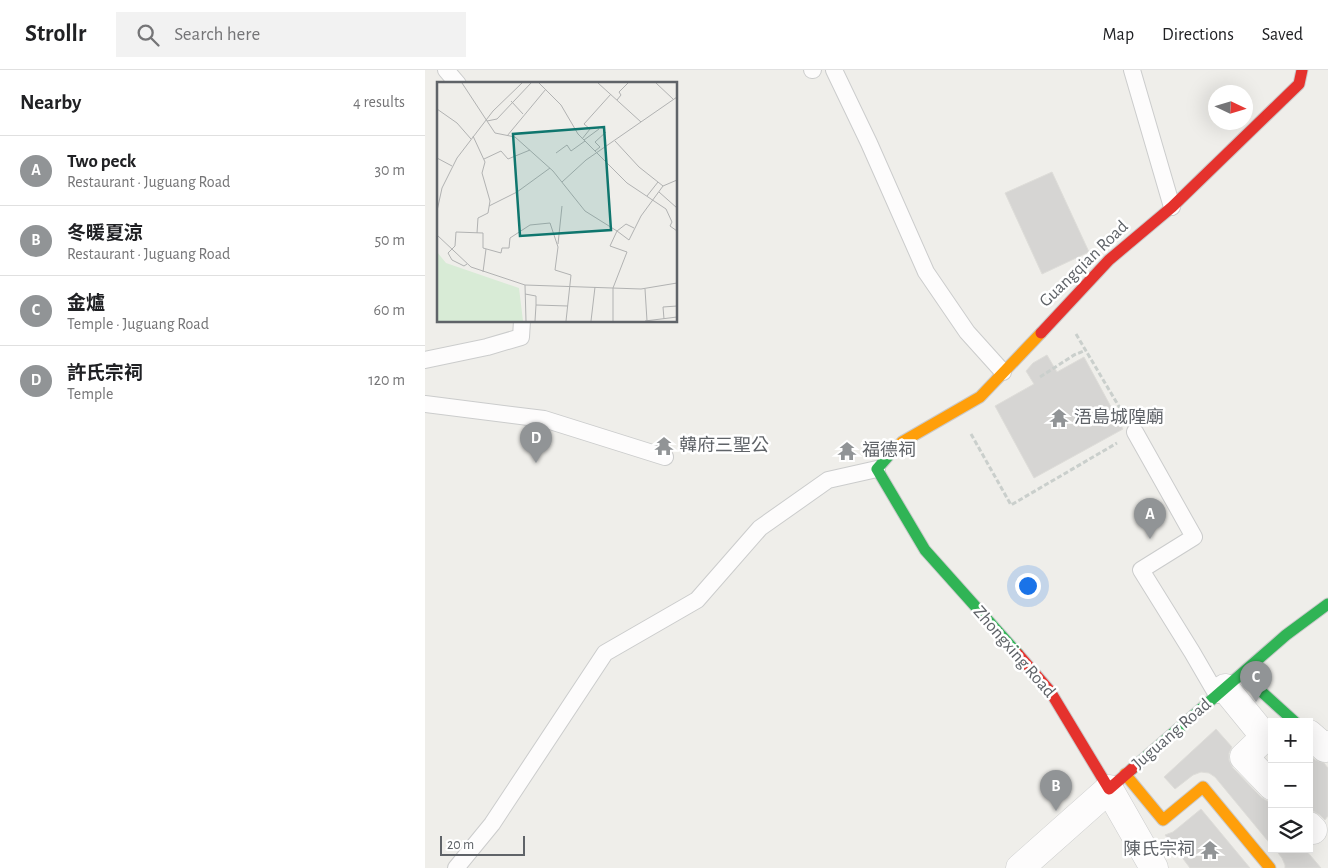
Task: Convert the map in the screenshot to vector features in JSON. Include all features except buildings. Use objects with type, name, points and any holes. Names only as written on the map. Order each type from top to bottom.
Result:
[{"type":"street","name":"Guangqian Road","points":[[877,469],[902,442],[980,397],[1109,260],[1172,207],[1299,84],[1302,70]]},
{"type":"street","name":"Zhongxing Road","points":[[877,469],[925,550],[1050,691],[1117,782],[1154,868]]},
{"type":"street","name":"Juguang Road","points":[[1020,868],[1286,635],[1328,604]]},
{"type":"street","points":[[1228,686],[1288,718]]},
{"type":"street","points":[[1228,686],[1265,737],[1244,757],[1268,782]]},
{"type":"street","points":[[1313,738],[1325,748],[1328,745]]},
{"type":"street","points":[[1117,782],[1163,820],[1203,787],[1270,868]]},
{"type":"lane","points":[[446,70],[455,82]]},
{"type":"lane","points":[[834,70],[926,272],[967,332],[1003,372]]},
{"type":"lane","points":[[1132,70],[1172,207]]},
{"type":"lane","points":[[425,360],[487,347],[521,336],[522,322]]},
{"type":"lane","points":[[425,404],[544,419],[665,457]]},
{"type":"lane","points":[[1135,432],[1194,537],[1141,570],[1192,652],[1228,686]]},
{"type":"lane","points":[[456,868],[492,824],[605,653],[697,600],[761,528],[828,480],[877,469]]},
{"type":"path","points":[[957,410],[1011,505],[1135,432],[1061,310]]},
{"type":"path","points":[[1040,377],[1085,350]]},
{"type":"traffic: fast","points":[[891,453],[877,469],[925,550],[1018,654]]},
{"type":"traffic: fast","points":[[1132,769],[1286,635],[1328,604]]},
{"type":"traffic: fast","points":[[1242,674],[1291,718]]},
{"type":"traffic: slow","points":[[891,453],[902,442],[980,397],[1041,333]]},
{"type":"traffic: slow","points":[[1125,774],[1163,820],[1203,787],[1270,868]]},
{"type":"traffic: jam","points":[[1041,333],[1109,260],[1172,207],[1299,84],[1302,70]]},
{"type":"traffic: jam","points":[[1018,654],[1050,691],[1109,789],[1132,769]]},
{"type":"place","name":"浯島城隍廟","points":[[1059,418]]},
{"type":"place","name":"韓府三聖公","points":[[664,446]]},
{"type":"place","name":"福德祠","points":[[847,451]]},
{"type":"place","name":"許氏宗祠","points":[[536,463]]},
{"type":"place","name":"Two peck","points":[[1150,539]]},
{"type":"place","name":"金爐","points":[[1256,702]]},
{"type":"place","name":"冬暖夏涼","points":[[1056,811]]},
{"type":"place","name":"陳氏宗祠","points":[[1210,850]]}]
